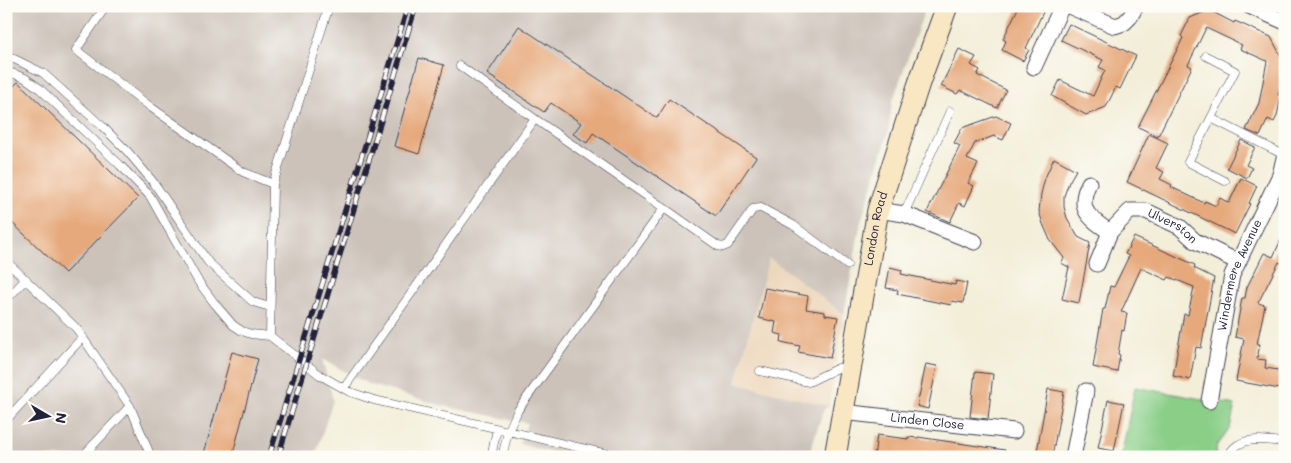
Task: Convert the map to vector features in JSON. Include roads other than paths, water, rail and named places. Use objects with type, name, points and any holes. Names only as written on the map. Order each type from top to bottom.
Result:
[{"type":"street","name":"London Road","points":[[835,457],[878,210],[916,91],[947,6]]},
{"type":"street","points":[[1034,67],[1062,6]]},
{"type":"street","points":[[1069,6],[1115,26],[1124,24],[1136,6]]},
{"type":"street","points":[[1254,7],[1285,22]]},
{"type":"street","name":"Windermere Avenue","points":[[1209,401],[1232,275],[1280,175],[1285,155]]},
{"type":"street","points":[[1089,183],[1082,196],[1084,208],[1089,217],[1110,232]]},
{"type":"street","points":[[878,210],[904,214],[975,242]]},
{"type":"street","name":"Ulverston","points":[[1097,264],[1110,232],[1130,211],[1146,211],[1180,227],[1194,241],[1238,262]]},
{"type":"street","points":[[1073,457],[1086,391]]},
{"type":"street","name":"Linden Close","points":[[842,412],[1014,431]]},
{"type":"lane","points":[[106,6],[76,50],[152,108],[243,172],[273,184]]},
{"type":"lane","points":[[270,336],[273,184],[329,6]]},
{"type":"lane","points":[[6,55],[43,73],[103,127],[150,177],[208,262],[253,302],[270,307]]},
{"type":"lane","points":[[1206,56],[1235,71],[1188,162],[1225,181]]},
{"type":"lane","points":[[460,66],[718,246],[728,245],[753,210],[761,208],[793,225],[847,265]]},
{"type":"lane","points":[[6,71],[25,78],[40,88],[150,196],[198,282],[233,325],[242,331],[270,336],[320,375],[344,388],[374,400],[619,457]]},
{"type":"lane","points":[[904,214],[950,111]]},
{"type":"lane","points":[[1211,118],[1285,155]]},
{"type":"lane","points":[[344,388],[535,119]]},
{"type":"lane","points":[[502,457],[508,432],[518,410],[664,208]]},
{"type":"lane","points":[[6,261],[76,328],[130,406],[151,457]]},
{"type":"lane","points":[[6,300],[26,279]]},
{"type":"lane","points":[[6,420],[82,337]]},
{"type":"lane","points":[[760,371],[809,382],[838,368],[850,368]]},
{"type":"lane","points":[[82,457],[130,406]]},
{"type":"lane","points":[[491,457],[497,429]]},
{"type":"lane","points":[[1228,457],[1230,451],[1238,444],[1247,440],[1285,443]]},
{"type":"railway","points":[[269,457],[408,6]]},
{"type":"railway","points":[[278,457],[416,6]]}]
